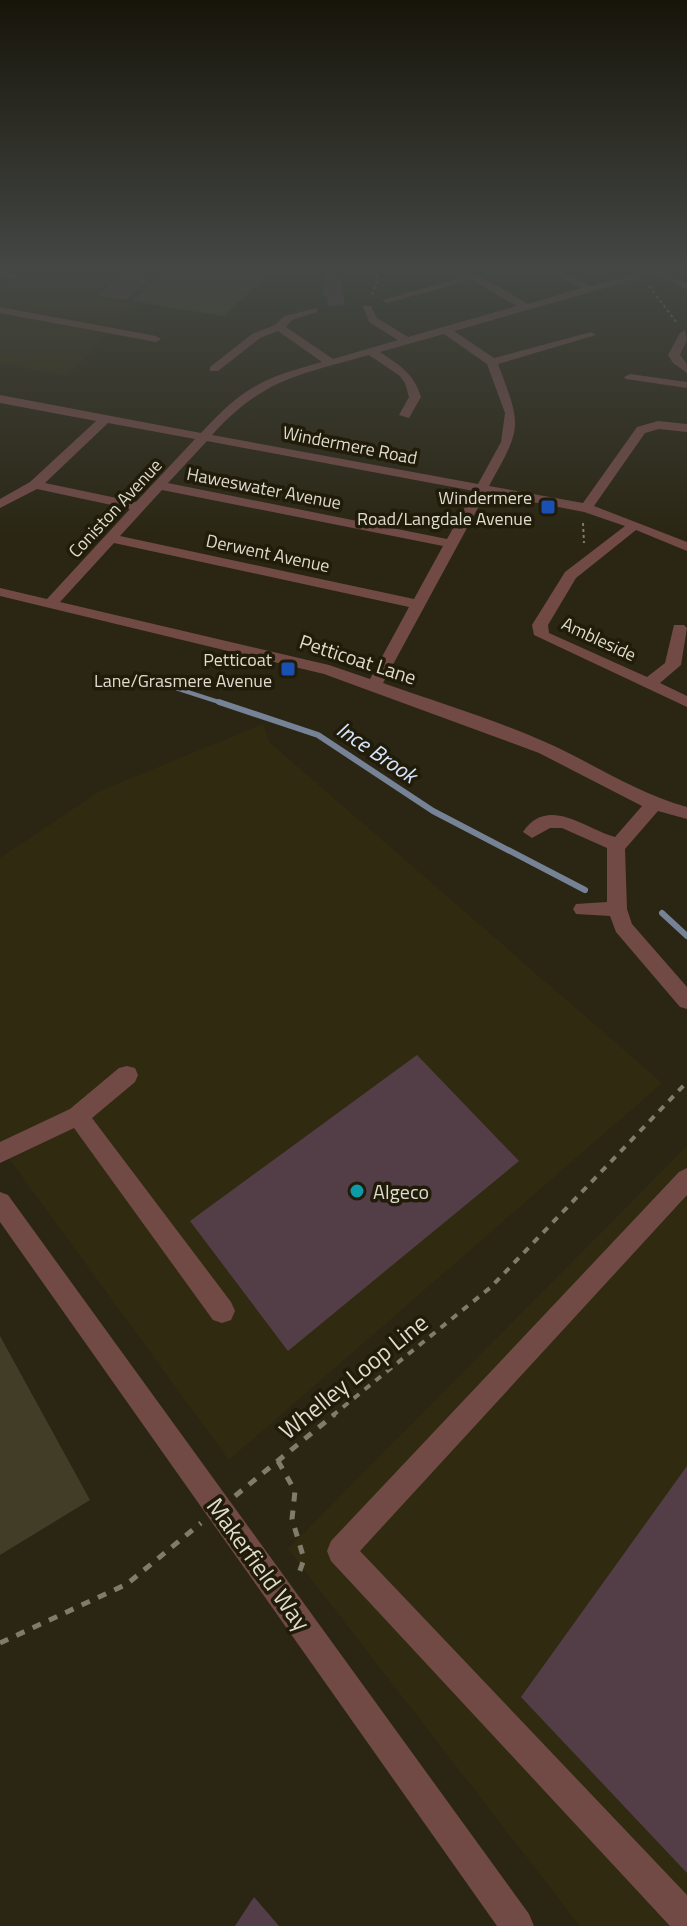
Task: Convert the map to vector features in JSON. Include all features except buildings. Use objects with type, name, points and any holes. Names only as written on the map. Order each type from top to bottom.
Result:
[{"type":"street","points":[[214,369],[228,358]]},
{"type":"street","points":[[324,358],[329,361]]},
{"type":"street","name":"Coniston Avenue","points":[[51,603],[162,486],[232,406],[281,376],[340,358]]},
{"type":"street","points":[[379,358],[411,382],[415,397],[403,418],[389,412]]},
{"type":"street","points":[[374,685],[507,442],[511,413],[492,362],[486,358]]},
{"type":"street","points":[[492,362],[507,358]]},
{"type":"street","points":[[630,377],[687,385]]},
{"type":"street","name":"Windermere Road","points":[[0,399],[586,508],[687,547]]},
{"type":"street","points":[[0,504],[35,485],[106,418]]},
{"type":"street","points":[[586,508],[641,430],[658,425],[687,428]]},
{"type":"street","points":[[35,485],[140,507]]},
{"type":"street","name":"Haweswater Avenue","points":[[162,486],[452,544]]},
{"type":"street","name":"Ambleside","points":[[634,525],[570,575],[540,625],[542,635],[687,702]]},
{"type":"street","name":"Derwent Avenue","points":[[110,538],[418,604]]},
{"type":"street","points":[[0,613],[8,594]]},
{"type":"street","name":"Petticoat Lane","points":[[8,594],[300,663],[374,685],[489,726],[545,749],[654,804],[687,813]]},
{"type":"street","points":[[649,684],[673,665],[679,628]]},
{"type":"street","points":[[654,804],[616,847],[617,909],[623,927],[687,1001]]},
{"type":"street","points":[[532,832],[543,821],[555,819],[566,821],[605,843],[619,844]]},
{"type":"street","points":[[583,909],[617,909]]},
{"type":"street","points":[[0,1153],[78,1116],[127,1075]]},
{"type":"street","points":[[78,1116],[222,1311]]},
{"type":"street","points":[[687,1179],[341,1551],[687,1920]]},
{"type":"street","name":"Makerfield Way","points":[[0,1203],[517,1926]]},
{"type":"path","points":[[586,508],[583,515],[584,545],[597,554]]},
{"type":"path","name":"Whelley Loop Line","points":[[231,1499],[491,1287],[687,1082]]},
{"type":"path","points":[[278,1461],[295,1491],[292,1523],[304,1551],[301,1574],[281,1595]]},
{"type":"path","points":[[0,1643],[127,1584],[208,1518]]},
{"type":"shaded area","points":[[0,358],[84,358],[67,376],[0,363]]},
{"type":"shaded area","points":[[263,724],[269,742],[662,1083],[229,1460],[0,1146],[0,858],[100,791]]},
{"type":"shaded area","points":[[687,1146],[687,1926],[580,1926],[288,1549]]},
{"type":"shaded area","points":[[0,1336],[90,1500],[0,1555]]},
{"type":"waterway","name":"Ince Brook","points":[[135,675],[225,704]]},
{"type":"waterway","name":"Ince Brook","points":[[219,702],[225,704]]},
{"type":"waterway","name":"Ince Brook","points":[[225,704],[318,735],[433,811],[585,890]]},
{"type":"waterway","name":"Ince Brook","points":[[662,913],[687,936]]},
{"type":"place","name":"Windermere Road/Langdale Avenue","points":[[548,507]]},
{"type":"place","name":"Petticoat Lane/Grasmere Avenue","points":[[288,669]]},
{"type":"place","name":"Algeco","points":[[357,1191]]}]
